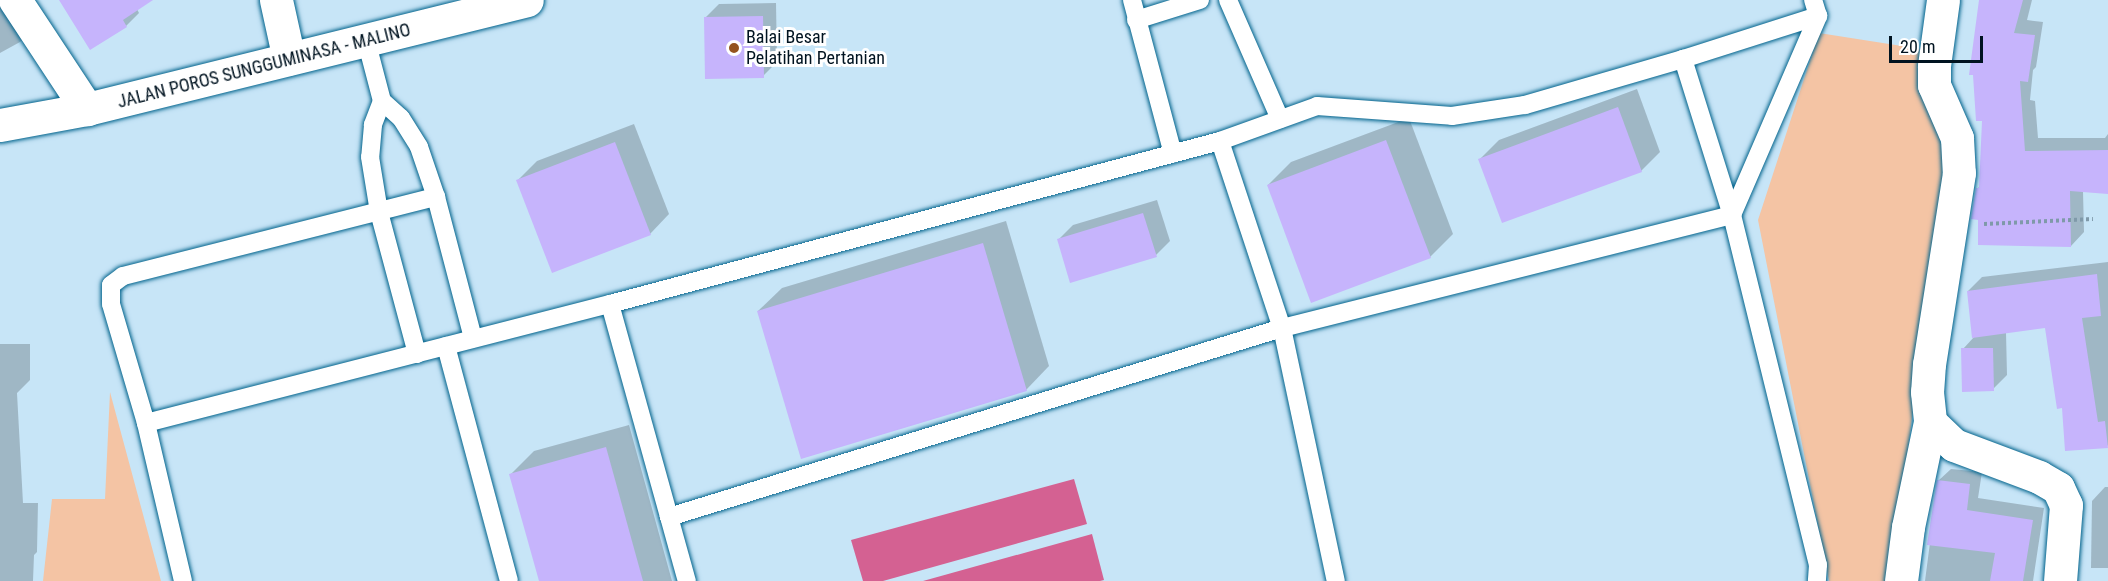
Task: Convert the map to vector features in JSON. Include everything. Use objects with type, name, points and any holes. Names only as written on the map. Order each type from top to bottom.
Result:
[{"type":"street","points":[[15,0],[87,110]]},
{"type":"street","points":[[276,0],[289,59]]},
{"type":"street","name":"JALAN POROS SUNGGUMINASA - MALINO","points":[[0,125],[87,110],[527,0]]},
{"type":"street","points":[[1902,581],[1908,527],[1930,422],[1926,392],[1929,364],[1953,225],[1959,156],[1953,126],[1934,85],[1934,66],[1943,0]]},
{"type":"street","points":[[1930,422],[1954,445],[2039,477],[2058,488],[2067,505],[2060,581]]},
{"type":"lane","points":[[1132,0],[1173,154]]},
{"type":"lane","points":[[1136,20],[1200,0]]},
{"type":"lane","points":[[1228,0],[1280,119]]},
{"type":"lane","points":[[146,423],[610,304],[1173,154],[1220,141],[1317,105],[1452,116],[1515,107],[1683,59],[1815,8]]},
{"type":"lane","points":[[1732,215],[1815,8]]},
{"type":"lane","points":[[366,40],[382,101],[401,118],[419,147],[436,196],[473,338]]},
{"type":"lane","points":[[1683,59],[1732,215],[1818,565],[1817,581]]},
{"type":"lane","points":[[382,101],[373,125],[370,157],[379,212],[417,354]]},
{"type":"lane","points":[[1220,141],[1282,328],[1336,581]]},
{"type":"lane","points":[[183,581],[146,423],[111,304],[111,285],[123,276],[436,196]]},
{"type":"lane","points":[[669,517],[1282,328],[1732,215]]},
{"type":"lane","points":[[610,304],[687,581]]},
{"type":"lane","points":[[446,346],[509,581]]},
{"type":"path","points":[[1953,225],[2093,219]]},
{"type":"shaded area","points":[[1819,33],[1921,49],[1947,173],[1930,271],[1892,581],[1829,581],[1758,220]]},
{"type":"shaded area","points":[[110,392],[161,581],[43,581],[52,499],[105,499]]},
{"type":"shaded area","points":[[1074,479],[1087,524],[883,581],[863,581],[851,540]]},
{"type":"shaded area","points":[[1092,534],[1104,580],[923,581]]},
{"type":"building","points":[[59,0],[153,0],[123,20],[127,27],[90,50]]},
{"type":"building","points":[[1979,0],[2023,0],[2014,33],[2035,35],[2028,82],[2020,81],[2025,151],[2108,150],[2108,194],[2070,191],[2071,247],[1978,245],[1978,220],[1971,219],[1976,188],[1979,188],[1982,121],[1976,121],[1973,75],[1969,75]]},
{"type":"building","name":"Balai Besar Pelatihan Pertanian","points":[[763,16],[764,78],[705,79],[704,17]]},
{"type":"building","points":[[1618,107],[1642,172],[1502,223],[1478,159]]},
{"type":"building","points":[[1386,140],[1431,258],[1311,303],[1267,185]]},
{"type":"building","points":[[615,142],[651,235],[552,273],[516,180]]},
{"type":"building","points":[[1143,213],[1157,257],[1070,283],[1057,239]]},
{"type":"building","points":[[983,243],[1027,391],[801,459],[757,311]]},
{"type":"building","points":[[2097,274],[2101,316],[2082,318],[2098,422],[2105,421],[2108,448],[2065,451],[2062,408],[2057,409],[2045,328],[1972,338],[1967,291]]},
{"type":"building","points":[[1961,348],[1993,348],[1994,391],[1962,392]]},
{"type":"building","points":[[606,447],[643,581],[539,581],[509,474]]},
{"type":"building","points":[[1937,480],[1970,484],[1967,510],[2033,520],[2023,581],[1990,581],[1995,553],[1927,545]]},
{"type":"place","name":"Balai Besar Pelatihan Pertanian","points":[[734,48]]}]
